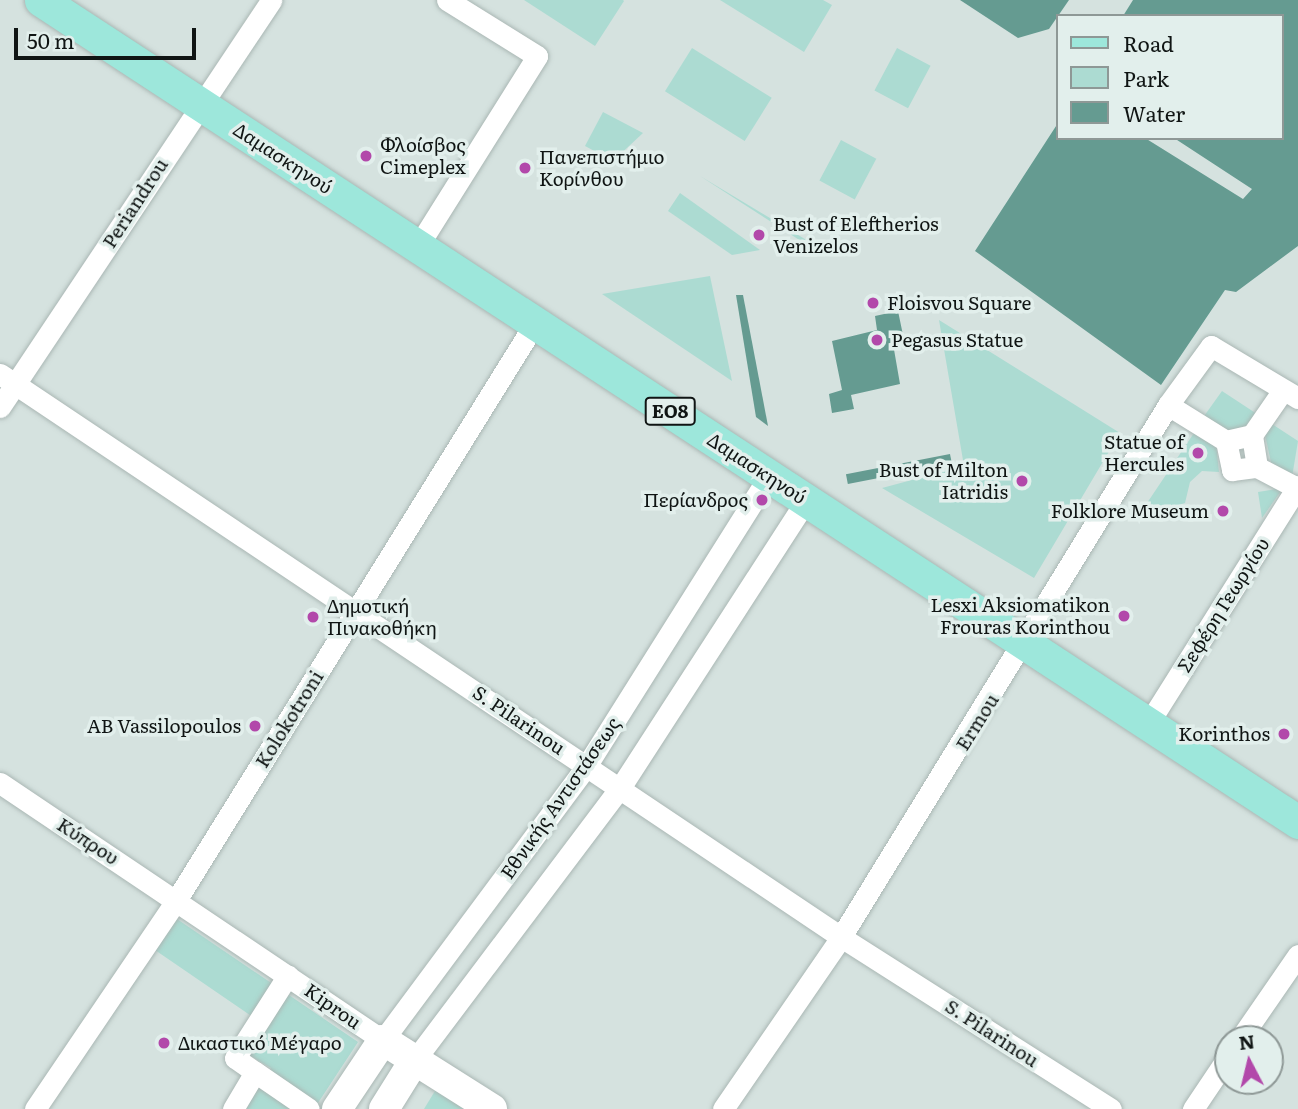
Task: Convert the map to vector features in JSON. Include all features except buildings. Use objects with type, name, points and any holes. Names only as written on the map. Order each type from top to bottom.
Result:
[{"type":"main road","name":"Δαμασκηνού","points":[[41,0],[1298,822]]},
{"type":"street","name":"Periandrou","points":[[0,407],[8,379],[271,0]]},
{"type":"street","points":[[418,246],[537,56],[447,0]]},
{"type":"street","name":"Kolokotroni","points":[[35,1109],[177,899],[535,323]]},
{"type":"street","name":"Ermou","points":[[723,1109],[841,937],[1026,644],[1168,405],[1211,346],[1291,394]]},
{"type":"street","name":"S. Pilarinou","points":[[8,379],[841,937],[1111,1109]]},
{"type":"street","points":[[1168,405],[1226,441],[1252,435],[1291,394]]},
{"type":"street","points":[[1252,435],[1257,467]]},
{"type":"street","points":[[1226,441],[1232,470],[1257,467],[1298,487]]},
{"type":"street","name":"Εθνικής Αντιστάσεως","points":[[337,1109],[383,1040],[587,765],[769,476]]},
{"type":"street","name":"Σεφέρη Γεωργίου","points":[[1148,723],[1298,487]]},
{"type":"street","name":"Εθνικής Αντιστάσεως","points":[[384,1109],[414,1061],[620,788],[806,500]]},
{"type":"street","name":"Κύπρου","points":[[0,783],[177,899]]},
{"type":"street","name":"Kiprou","points":[[177,899],[414,1061],[492,1109]]},
{"type":"street","points":[[1250,1025],[1298,954]]},
{"type":"street","points":[[288,975],[235,1058],[309,1109]]},
{"type":"street","points":[[233,1109],[255,1072]]},
{"type":"street","points":[[1193,1109],[1214,1078]]},
{"type":"green space","points":[[524,0],[623,0],[624,1],[595,46]]},
{"type":"green space","points":[[720,0],[823,0],[832,5],[804,52]]},
{"type":"green space","points":[[692,48],[772,98],[745,141],[665,91]]},
{"type":"green space","points":[[897,48],[931,66],[908,108],[874,90]]},
{"type":"green space","points":[[603,112],[643,133],[613,161],[585,146]]},
{"type":"green space","points":[[841,140],[876,159],[855,199],[819,181]]},
{"type":"green space","points":[[700,176],[828,253],[818,252]]},
{"type":"green space","points":[[680,193],[760,250],[732,255],[668,211]]},
{"type":"green space","points":[[710,276],[732,381],[602,294]]},
{"type":"green space","points":[[939,320],[1120,433],[1034,578],[882,488],[964,466]]},
{"type":"green space","points":[[1222,391],[1260,416],[1253,427],[1223,432],[1202,419]]},
{"type":"green space","points":[[1272,424],[1298,441],[1292,477],[1272,467],[1265,435]]},
{"type":"green space","points":[[1196,430],[1216,444],[1219,472],[1202,471],[1190,482],[1185,503],[1149,514],[1143,509]]},
{"type":"green space","points":[[1283,488],[1262,518],[1258,492]]},
{"type":"green space","points":[[177,919],[358,1042],[314,1109],[244,1109],[271,1068],[244,1052],[263,1024],[155,950]]},
{"type":"green space","points":[[438,1086],[473,1109],[424,1109]]},
{"type":"water","points":[[960,0],[1069,0],[1059,14],[1056,14],[1049,29],[1018,38]]},
{"type":"water","points":[[1133,0],[1298,0],[1298,246],[1236,292],[1225,290],[1161,385],[975,251],[1056,126],[1056,140],[1148,140],[1243,199],[1252,189],[1177,140],[1284,140],[1284,14],[1124,14]]},
{"type":"water","points":[[736,295],[743,295],[768,426],[756,417]]},
{"type":"water","points":[[898,311],[903,335],[892,338],[900,384],[851,395],[854,409],[832,413],[829,394],[842,390],[832,341],[877,330],[875,316]]},
{"type":"water","points":[[950,454],[952,464],[848,484],[846,474]]},
{"type":"place","name":"Φλοίσβος Cimeplex","points":[[366,156]]},
{"type":"place","name":"Πανεπιστήμιο Κορίνθου","points":[[525,168]]},
{"type":"place","name":"Bust of Eleftherios Venizelos","points":[[759,235]]},
{"type":"place","name":"Floisvou Square","points":[[873,303]]},
{"type":"place","name":"Pegasus Statue","points":[[877,340]]},
{"type":"place","name":"Statue of Hercules","points":[[1198,453]]},
{"type":"place","name":"Bust of Milton Iatridis","points":[[1022,481]]},
{"type":"place","name":"Περίανδρος","points":[[762,500]]},
{"type":"place","name":"Folklore Museum","points":[[1223,511]]},
{"type":"place","name":"Lesxi Aksiomatikon Frouras Korinthou","points":[[1124,616]]},
{"type":"place","name":"Δημοτική Πινακοθήκη","points":[[313,617]]},
{"type":"place","name":"AB Vassilopoulos","points":[[255,726]]},
{"type":"place","name":"Korinthos","points":[[1284,734]]},
{"type":"place","name":"Δικαστικό Μέγαρο","points":[[164,1043]]}]
